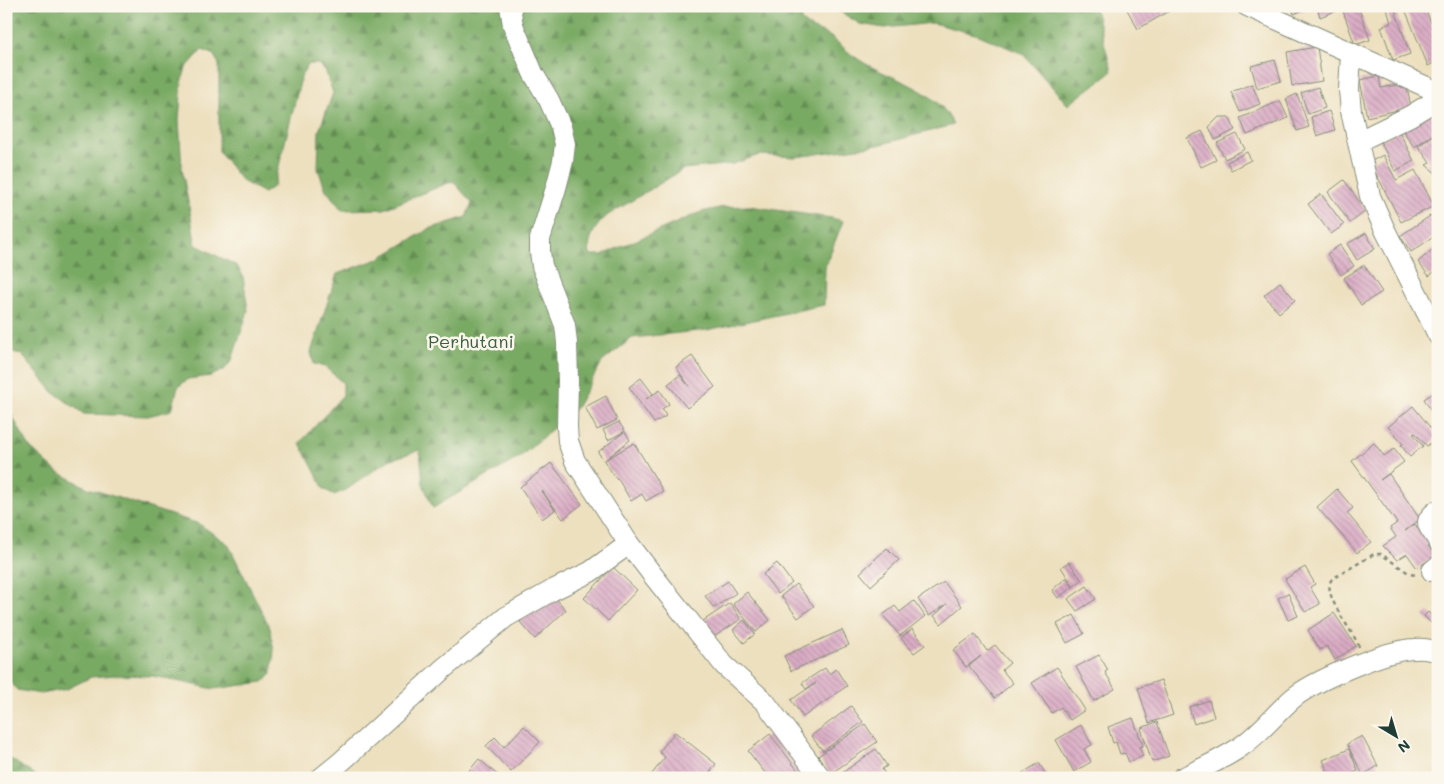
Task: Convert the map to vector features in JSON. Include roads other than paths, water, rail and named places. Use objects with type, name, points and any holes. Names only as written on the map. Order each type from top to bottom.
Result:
[{"type":"street","points":[[510,6],[513,24],[534,74],[549,100],[561,127],[565,144],[556,188],[540,239],[540,252],[542,266],[565,325],[568,343],[566,428],[575,461],[629,544],[724,665],[765,702],[821,778]]},
{"type":"street","points":[[1247,6],[1438,92]]},
{"type":"street","points":[[1351,53],[1351,111],[1370,196],[1438,335]]},
{"type":"street","points":[[1359,141],[1410,116],[1438,99]]},
{"type":"street","points":[[1438,510],[1429,516],[1427,522],[1438,541]]},
{"type":"street","points":[[321,778],[444,668],[499,623],[552,590],[590,572],[629,544]]},
{"type":"street","points":[[1182,778],[1211,765],[1240,748],[1263,730],[1292,700],[1312,686],[1357,666],[1396,652],[1414,648],[1438,651]]},
{"type":"park label","name":"Perhutani","points":[[471,342]]}]
